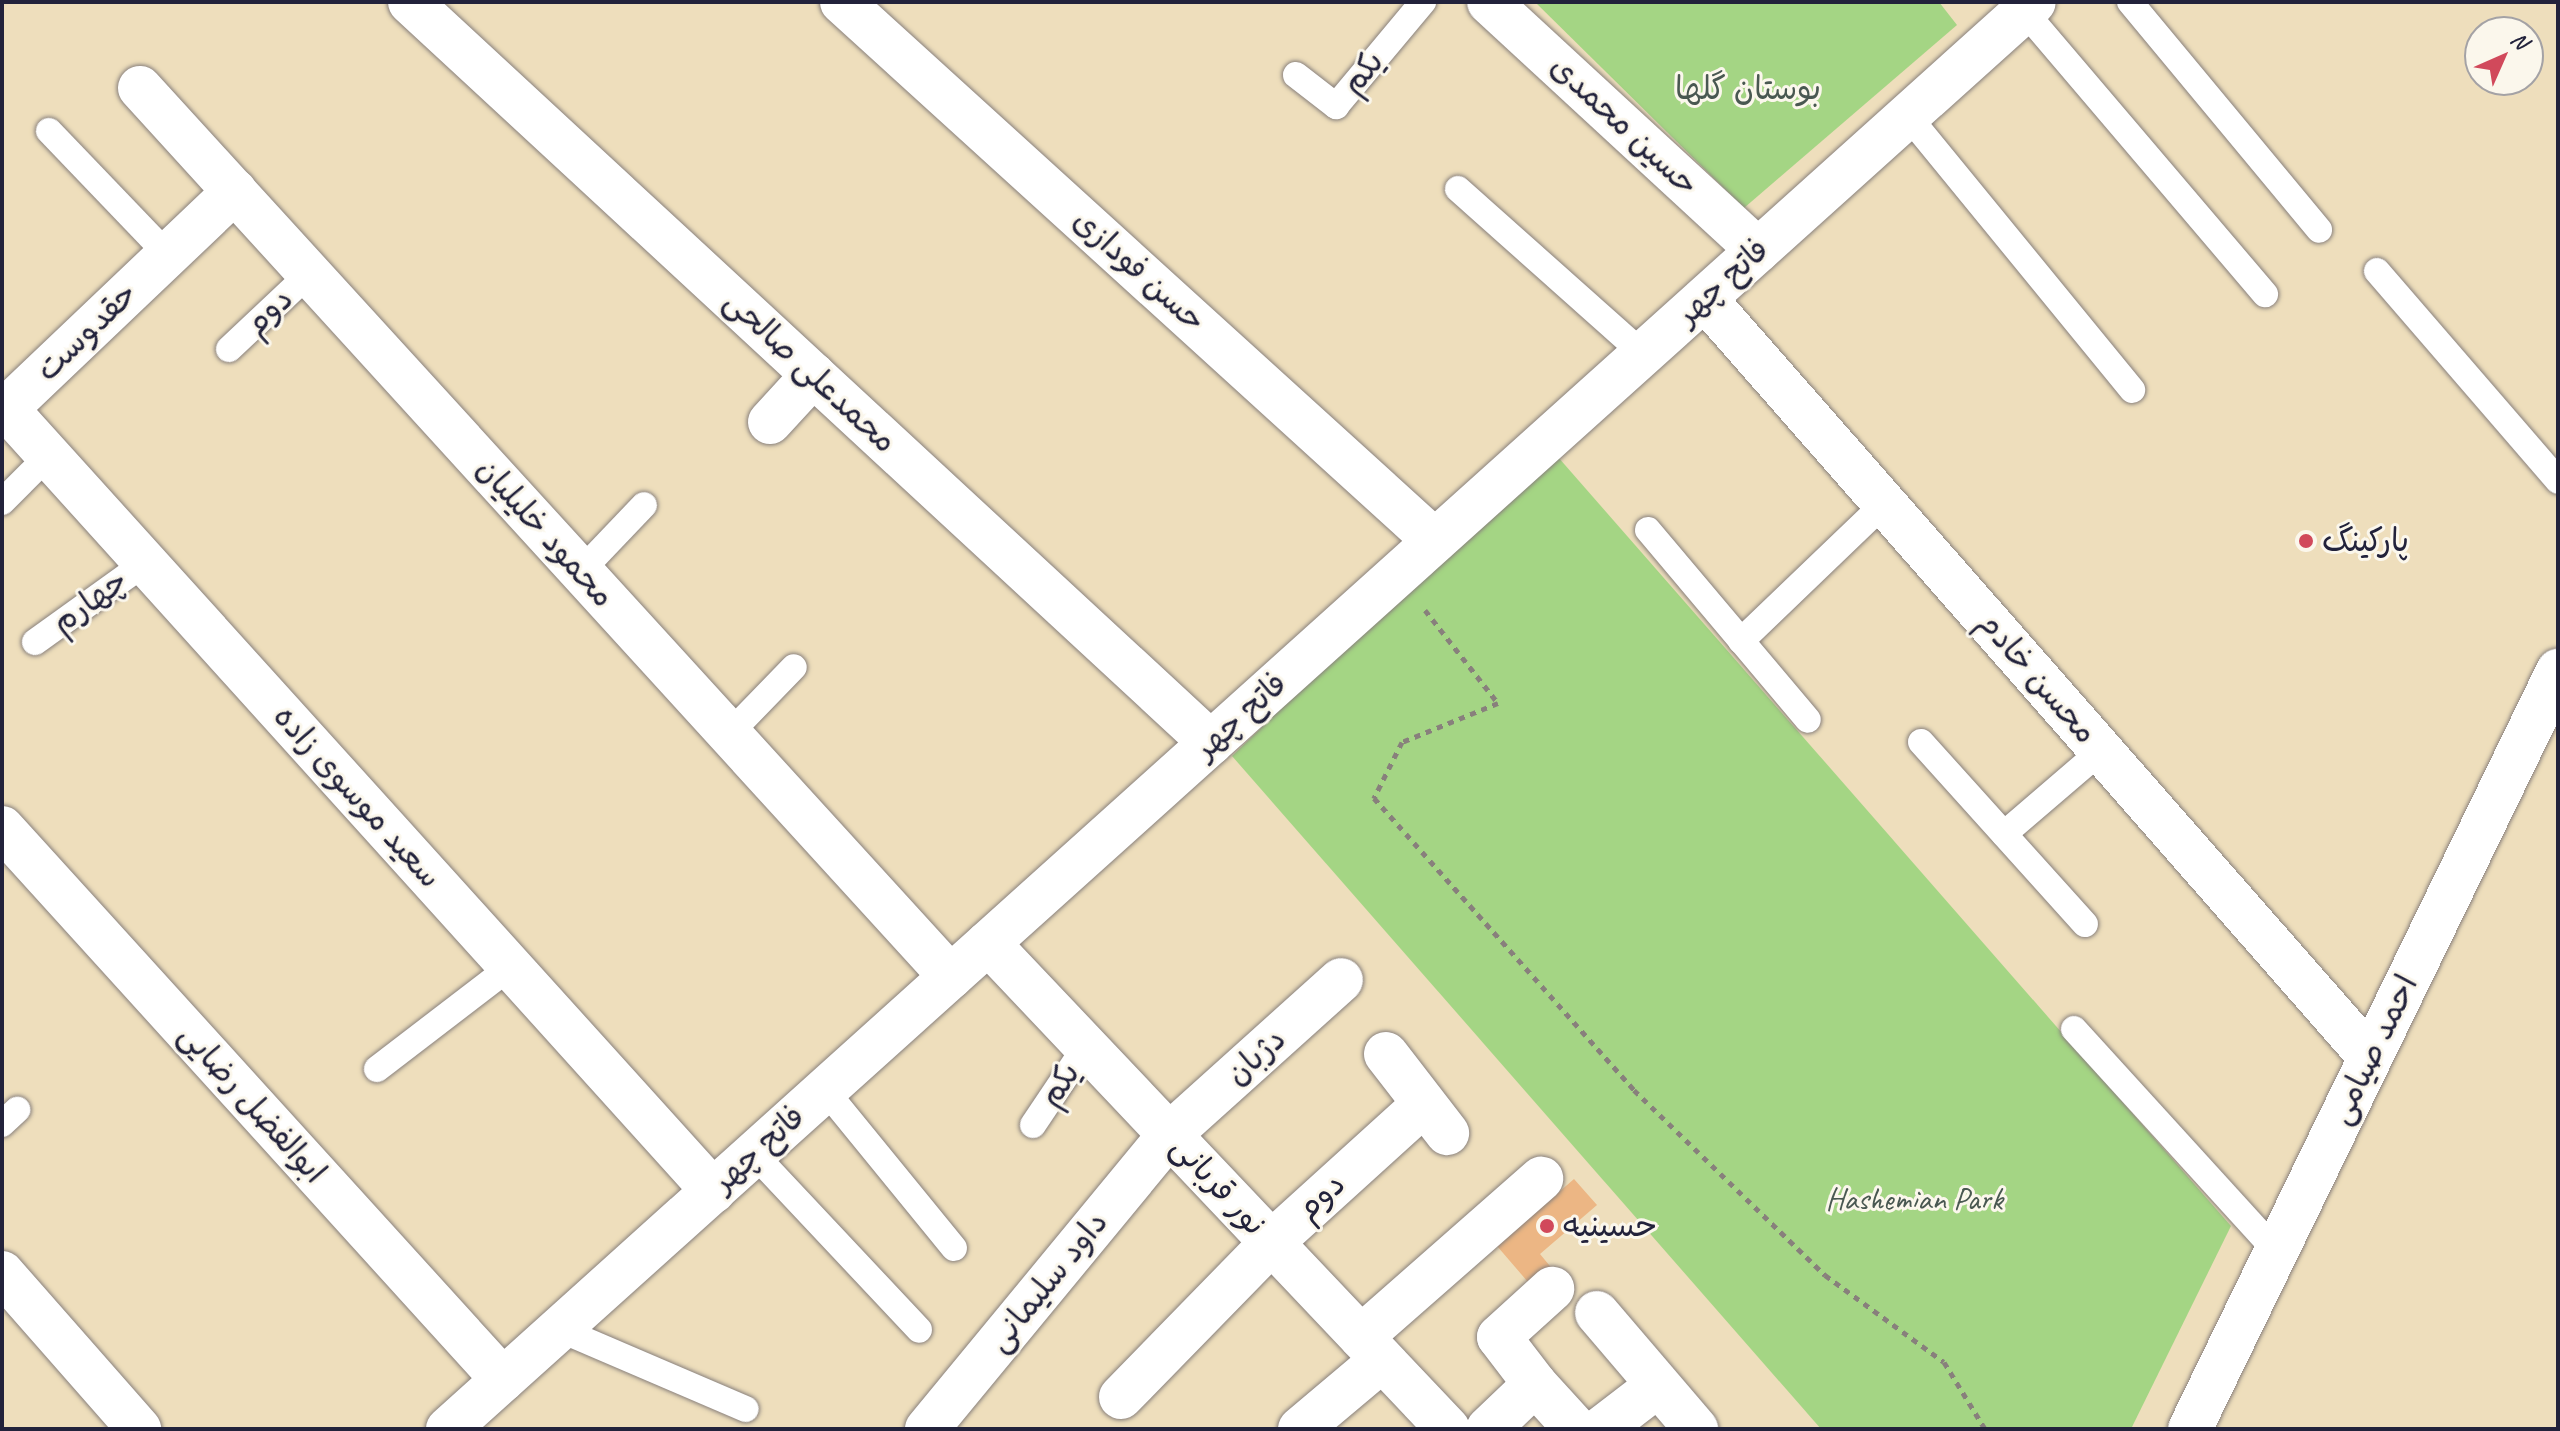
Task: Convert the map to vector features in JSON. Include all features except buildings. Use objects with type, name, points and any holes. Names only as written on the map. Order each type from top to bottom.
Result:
[{"type":"street","name":"حسن فودازی","points":[[842,2],[1435,541]]},
{"type":"street","name":"حسین محمدی","points":[[1489,2],[1758,250]]},
{"type":"street","name":"فاتح چهر","points":[[448,1429],[2029,7]]},
{"type":"street","name":"محمدعلی صالحی","points":[[428,8],[813,375],[1211,743]]},
{"type":"street","name":"محمود خلیلیان","points":[[140,88],[951,977]]},
{"type":"street","name":"حقدوست","points":[[4,406],[235,191]]},
{"type":"street","name":"محسن خادم","points":[[1705,299],[2370,1057]]},
{"type":"street","points":[[770,422],[813,375]]},
{"type":"street","name":"سعید موسوی زاده","points":[[4,406],[713,1191]]},
{"type":"street","name":"احمد صیامی","points":[[2190,1429],[2558,671]]},
{"type":"street","name":"ابوالفضل رضایی","points":[[2,828],[503,1380]]},
{"type":"street","name":"نور قربانی","points":[[988,943],[1448,1429]]},
{"type":"street","name":"دژبان","points":[[1170,1134],[1341,980]]},
{"type":"street","name":"دوم","points":[[1121,1397],[1272,1242],[1436,1119],[1386,1054]]},
{"type":"street","name":"داود سلیمانی","points":[[927,1429],[1170,1134]]},
{"type":"street","points":[[1300,1429],[1372,1348],[1541,1179]]},
{"type":"street","points":[[2,1273],[139,1429]]},
{"type":"street","points":[[1552,1289],[1499,1337],[1535,1384],[1576,1429]]},
{"type":"street","points":[[1597,1313],[1696,1429]]},
{"type":"street","points":[[1488,1429],[1535,1384]]},
{"type":"street","points":[[1601,1429],[1657,1386]]},
{"type":"lane","name":"یکم","points":[[1296,75],[1336,106],[1423,2]]},
{"type":"lane","points":[[2130,2],[2319,230]]},
{"type":"lane","points":[[2029,7],[2265,294]]},
{"type":"lane","points":[[1908,116],[2132,390]]},
{"type":"lane","points":[[49,131],[168,255]]},
{"type":"lane","points":[[1458,189],[1643,354]]},
{"type":"lane","points":[[2377,271],[2558,481]]},
{"type":"lane","name":"دوم","points":[[229,349],[309,274]]},
{"type":"lane","points":[[2,502],[49,455]]},
{"type":"lane","points":[[1741,641],[1884,504]]},
{"type":"lane","points":[[581,571],[644,505]]},
{"type":"lane","points":[[1648,530],[1808,720]]},
{"type":"lane","name":"چهارم","points":[[35,642],[145,563]]},
{"type":"lane","points":[[729,734],[794,667]]},
{"type":"lane","points":[[1921,742],[2085,924]]},
{"type":"lane","points":[[2004,834],[2101,751]]},
{"type":"lane","points":[[377,1069],[510,967]]},
{"type":"lane","points":[[2074,1029],[2276,1251]]},
{"type":"lane","name":"یکم","points":[[1033,1125],[1086,1046]]},
{"type":"lane","points":[[825,1090],[954,1248]]},
{"type":"lane","points":[[754,1154],[919,1330]]},
{"type":"lane","points":[[559,1329],[746,1409]]},
{"type":"path","points":[[1401,572],[1437,630],[1498,703],[1402,742],[1374,798],[1634,1090],[1825,1275],[1944,1362],[1985,1429]]},
{"type":"green space","name":"بوستان گلها","points":[[1535,2],[1939,2],[1957,25],[1744,208]]},
{"type":"green space","name":"Hashemian Park","points":[[1551,449],[2231,1226],[2131,1429],[1821,1429],[1232,756]]},
{"type":"place","name":"پارکینگ","points":[[2306,541]]},
{"type":"place","name":"حسینیه","points":[[1547,1226]]}]
